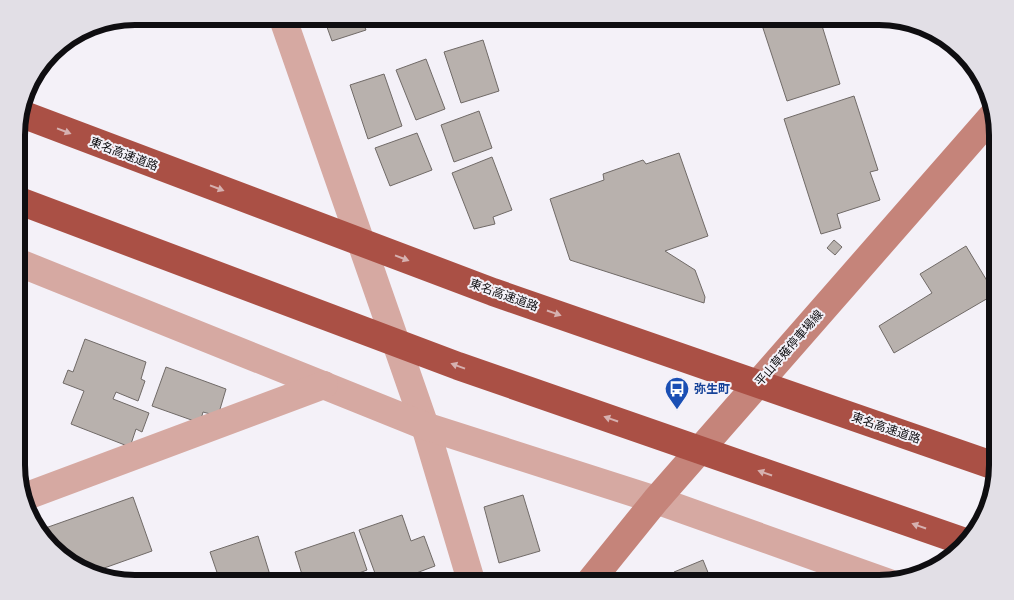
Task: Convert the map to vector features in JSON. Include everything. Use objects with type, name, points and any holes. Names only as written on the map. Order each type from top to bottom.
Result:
[{"type":"highway","name":"東名高速道路","points":[[27,116],[493,292],[989,464]]},
{"type":"highway","points":[[25,203],[458,366],[959,540]]},
{"type":"main road","name":"平山草薙停車場線","points":[[595,575],[656,500],[988,121]]},
{"type":"street","points":[[285,25],[425,426],[469,575]]},
{"type":"street","points":[[25,265],[425,426],[656,500],[867,575]]},
{"type":"street","points":[[30,495],[324,385]]},
{"type":"building","points":[[326,25],[364,25],[366,30],[332,41]]},
{"type":"building","points":[[762,25],[822,25],[840,84],[787,101]]},
{"type":"building","points":[[483,40],[499,91],[461,103],[444,52]]},
{"type":"building","points":[[426,59],[445,109],[416,120],[396,70]]},
{"type":"building","points":[[384,74],[402,126],[368,139],[350,85]]},
{"type":"building","points":[[854,96],[878,170],[870,172],[880,200],[837,214],[841,228],[821,234],[784,119]]},
{"type":"building","points":[[479,111],[492,148],[454,162],[441,125]]},
{"type":"building","points":[[417,133],[432,170],[390,186],[375,148]]},
{"type":"building","points":[[679,153],[708,236],[665,251],[695,270],[705,297],[704,303],[570,260],[550,199],[604,180],[603,174],[643,160],[646,164]]},
{"type":"building","points":[[492,157],[512,210],[493,217],[495,224],[474,229],[452,173]]},
{"type":"building","points":[[834,240],[842,247],[835,255],[827,248]]},
{"type":"building","points":[[966,246],[989,284],[989,298],[894,353],[879,326],[932,293],[920,274]]},
{"type":"building","points":[[85,339],[146,362],[141,379],[145,381],[138,401],[116,392],[113,399],[149,413],[142,432],[136,429],[130,447],[71,424],[84,391],[63,383],[68,370],[73,372]]},
{"type":"building","points":[[166,367],[226,389],[218,416],[203,412],[200,423],[152,406]]},
{"type":"building","points":[[523,495],[540,551],[499,563],[484,507]]},
{"type":"building","points":[[133,497],[152,551],[101,569],[80,560],[62,548],[45,528]]},
{"type":"building","points":[[402,515],[411,541],[424,536],[435,566],[411,575],[376,575],[359,530]]},
{"type":"building","points":[[354,532],[367,570],[354,575],[302,575],[295,552]]},
{"type":"building","points":[[258,536],[270,575],[218,575],[210,552]]},
{"type":"building","points":[[703,560],[709,575],[675,575],[674,572]]},
{"type":"place","name":"弥生町","points":[[677,410]]}]
